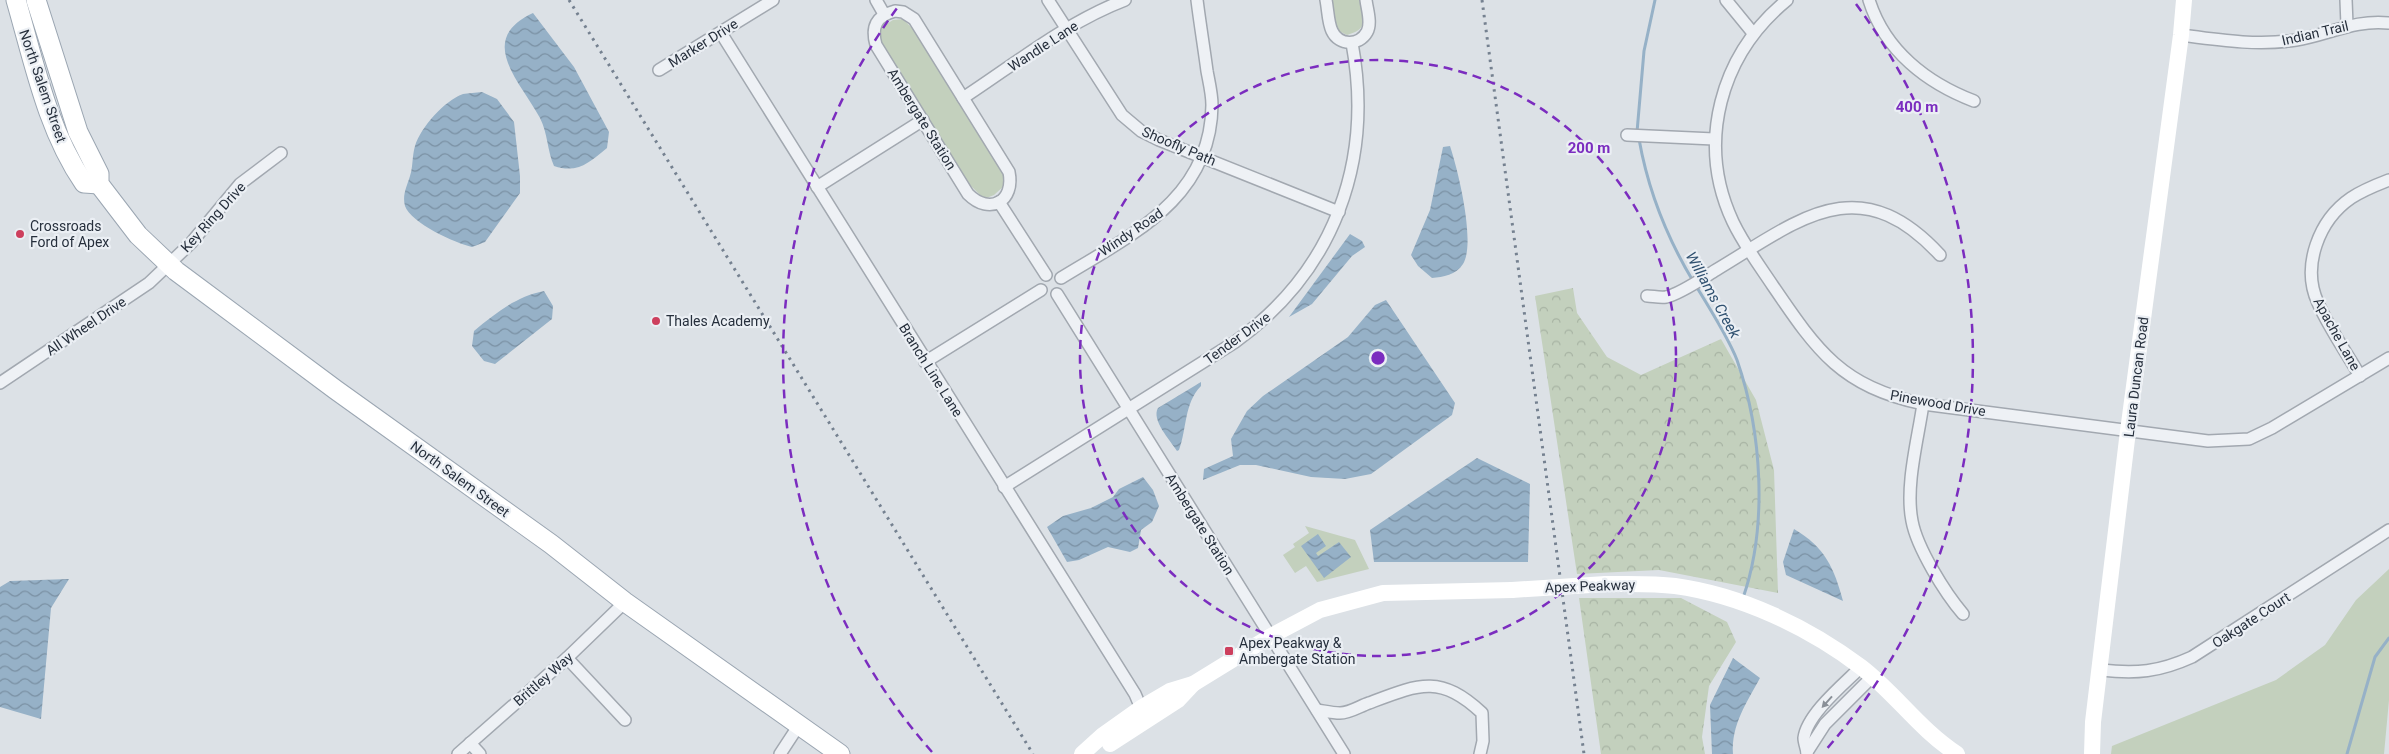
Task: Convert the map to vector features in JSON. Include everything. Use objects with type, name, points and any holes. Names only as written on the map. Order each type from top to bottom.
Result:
[{"type":"main road","name":"North Salem Street","points":[[16,0],[54,125],[64,148],[84,183],[99,184]]},
{"type":"main road","name":"North Salem Street","points":[[36,0],[78,132],[99,174],[99,184],[138,235],[170,265],[336,390],[551,544],[624,602],[840,754]]},
{"type":"main road","name":"Laura Duncan Road","points":[[2092,754],[2093,722],[2101,670],[2128,431],[2181,35],[2184,0]]},
{"type":"main road","points":[[31,53],[40,55],[43,58],[58,104],[78,132]]},
{"type":"main road","name":"Apex Peakway","points":[[1082,754],[1103,735],[1141,708],[1170,691],[1192,684],[1270,636],[1320,610],[1379,594],[1512,590],[1606,584],[1663,584],[1719,595],[1803,629],[1866,672],[1919,725],[1957,754]]},
{"type":"main road","name":"Apex Peakway","points":[[1098,754],[1117,738],[1178,700],[1192,684]]},
{"type":"street","name":"Marker Drive","points":[[659,70],[773,0]]},
{"type":"street","points":[[876,0],[884,14],[894,11],[903,12],[914,19],[1009,172],[1011,183],[1008,194],[999,202],[1046,275]]},
{"type":"street","name":"Shoofly Path","points":[[1048,0],[1116,108],[1128,122],[1149,136],[1339,212]]},
{"type":"street","name":"Wandle Lane","points":[[963,98],[1066,30],[1092,15],[1125,0]]},
{"type":"street","name":"Windy Road","points":[[1061,278],[1160,214],[1186,188],[1202,157],[1210,132],[1212,104],[1197,0]]},
{"type":"street","points":[[1326,0],[1333,34],[1343,42],[1352,43],[1362,38],[1368,31],[1366,0]]},
{"type":"street","points":[[1726,0],[1753,33]]},
{"type":"street","name":"Pinewood Drive","points":[[1787,0],[1753,33],[1727,82],[1714,139],[1721,190],[1733,222],[1749,251],[1812,342],[1837,367],[1869,387],[1923,404],[2208,442],[2250,439],[2272,428],[2389,358]]},
{"type":"street","points":[[1869,0],[1888,38],[1911,64],[1949,92],[1974,102]]},
{"type":"street","points":[[2346,0],[2347,25]]},
{"type":"street","name":"Ambergate Station","points":[[884,14],[876,22],[873,30],[876,45],[968,194],[981,204],[991,205],[999,202]]},
{"type":"street","name":"Indian Trail","points":[[2181,35],[2220,40],[2274,43],[2298,39],[2347,25],[2372,21],[2389,23]]},
{"type":"street","name":"Branch Line Lane","points":[[721,32],[925,362],[1136,696],[1141,708]]},
{"type":"street","name":"Tender Drive","points":[[1004,486],[1235,342],[1266,318],[1305,274],[1339,212],[1352,169],[1357,140],[1357,79],[1352,43]]},
{"type":"street","points":[[817,188],[923,120]]},
{"type":"street","points":[[1627,136],[1714,139]]},
{"type":"street","name":"Key Ring Drive","points":[[170,265],[191,243],[240,184],[282,153]]},
{"type":"street","name":"Apache Lane","points":[[2360,376],[2317,302],[2312,286],[2312,261],[2319,238],[2337,210],[2365,190],[2389,180]]},
{"type":"street","points":[[1647,296],[1666,296],[1749,251],[1806,216],[1821,211],[1856,208],[1871,210],[1896,218],[1923,236],[1940,255]]},
{"type":"street","name":"All Wheel Drive","points":[[0,383],[137,292],[170,265]]},
{"type":"street","points":[[1056,274],[1061,278],[1062,285],[1057,294],[1047,295],[1041,290],[1040,283],[1046,275],[1056,274]]},
{"type":"street","points":[[925,362],[1041,290]]},
{"type":"street","name":"Ambergate Station","points":[[1057,294],[1344,754]]},
{"type":"street","points":[[1923,404],[1910,499],[1912,523],[1948,596],[1963,614]]},
{"type":"street","name":"Oakgate Court","points":[[2101,670],[2135,673],[2159,670],[2192,658],[2389,530]]},
{"type":"street","name":"Brittley Way","points":[[458,754],[567,658],[624,602]]},
{"type":"street","points":[[567,658],[625,720]]},
{"type":"street","points":[[1807,753],[1804,740],[1810,724],[1823,705],[1866,672]]},
{"type":"street","points":[[1317,710],[1341,713],[1420,686],[1441,687],[1456,692],[1482,713],[1483,741],[1480,754]]},
{"type":"street","points":[[780,754],[799,725]]},
{"type":"street","points":[[470,743],[480,754]]},
{"type":"green space","points":[[1331,0],[1362,0],[1364,22],[1359,30],[1347,35],[1337,30]]},
{"type":"green space","points":[[903,19],[914,30],[1006,178],[1005,185],[994,195],[984,199],[969,184],[884,47],[879,36],[882,27],[893,20]]},
{"type":"green space","points":[[1573,288],[1577,313],[1607,357],[1641,375],[1721,339],[1756,400],[1774,470],[1778,593],[1659,570],[1577,574],[1535,296]]},
{"type":"green space","points":[[1305,526],[1355,540],[1369,569],[1317,582],[1306,566],[1295,573],[1283,555],[1295,547],[1293,544],[1309,533]]},
{"type":"green space","points":[[2389,569],[2389,700],[2384,754],[2111,754],[2112,746],[2276,680],[2325,645],[2356,600]]},
{"type":"green space","points":[[1579,598],[1681,598],[1727,622],[1736,642],[1709,686],[1702,737],[1705,754],[1601,754]]},
{"type":"water","points":[[533,13],[574,67],[609,132],[607,148],[589,162],[577,168],[570,169],[554,166],[540,118],[514,76],[508,62],[505,49],[507,36],[516,24]]},
{"type":"water","points":[[482,92],[497,99],[514,122],[520,193],[485,242],[472,247],[445,237],[424,225],[409,212],[405,206],[404,198],[411,173],[415,146],[422,131],[448,102],[463,94]]},
{"type":"water","points":[[1450,146],[1467,224],[1467,254],[1463,264],[1457,271],[1445,276],[1432,278],[1418,266],[1411,255],[1430,210],[1443,147]]},
{"type":"water","points":[[1350,234],[1362,241],[1365,247],[1352,256],[1312,304],[1289,317]]},
{"type":"water","points":[[544,291],[553,306],[552,319],[495,364],[484,361],[472,346],[474,331],[498,312],[515,302]]},
{"type":"water","points":[[1386,300],[1455,403],[1452,415],[1371,474],[1345,479],[1311,477],[1256,465],[1240,465],[1203,480],[1204,469],[1233,456],[1231,439],[1247,411],[1263,396],[1348,337],[1375,305]]},
{"type":"water","points":[[1201,382],[1201,386],[1189,408],[1182,442],[1177,451],[1159,424],[1157,418],[1158,408]]},
{"type":"water","points":[[1477,458],[1530,484],[1528,562],[1374,562],[1370,530]]},
{"type":"water","points":[[1143,477],[1153,490],[1159,506],[1152,522],[1141,530],[1138,548],[1130,552],[1108,547],[1079,560],[1067,562],[1047,527],[1063,516],[1091,508],[1113,497],[1119,489]]},
{"type":"water","points":[[1794,529],[1813,543],[1827,559],[1836,578],[1843,601],[1786,575],[1783,562]]},
{"type":"water","points":[[1318,534],[1326,546],[1316,553],[1318,556],[1339,542],[1351,557],[1324,578],[1301,546]]},
{"type":"water","points":[[69,579],[51,608],[41,719],[0,707],[0,587],[10,581]]},
{"type":"water","points":[[1733,658],[1760,678],[1737,724],[1733,754],[1712,754],[1710,705]]},
{"type":"waterway","name":"Williams Creek","points":[[1637,132],[1644,51],[1655,0]]},
{"type":"waterway","name":"Williams Creek","points":[[1639,139],[1647,176],[1659,212],[1674,247],[1693,281]]},
{"type":"waterway","name":"Williams Creek","points":[[1696,286],[1737,360],[1752,417],[1759,479],[1759,510],[1751,570],[1743,598]]},
{"type":"waterway","points":[[2347,754],[2375,657],[2389,638]]},
{"type":"railway","points":[[569,0],[1033,754]]},
{"type":"railway","points":[[1482,0],[1584,754]]},
{"type":"place","name":"Crossroads Ford of Apex","points":[[20,234]]},
{"type":"place","name":"Thales Academy","points":[[656,321]]},
{"type":"place","name":"Apex Peakway & Ambergate Station","points":[[1229,651]]}]
